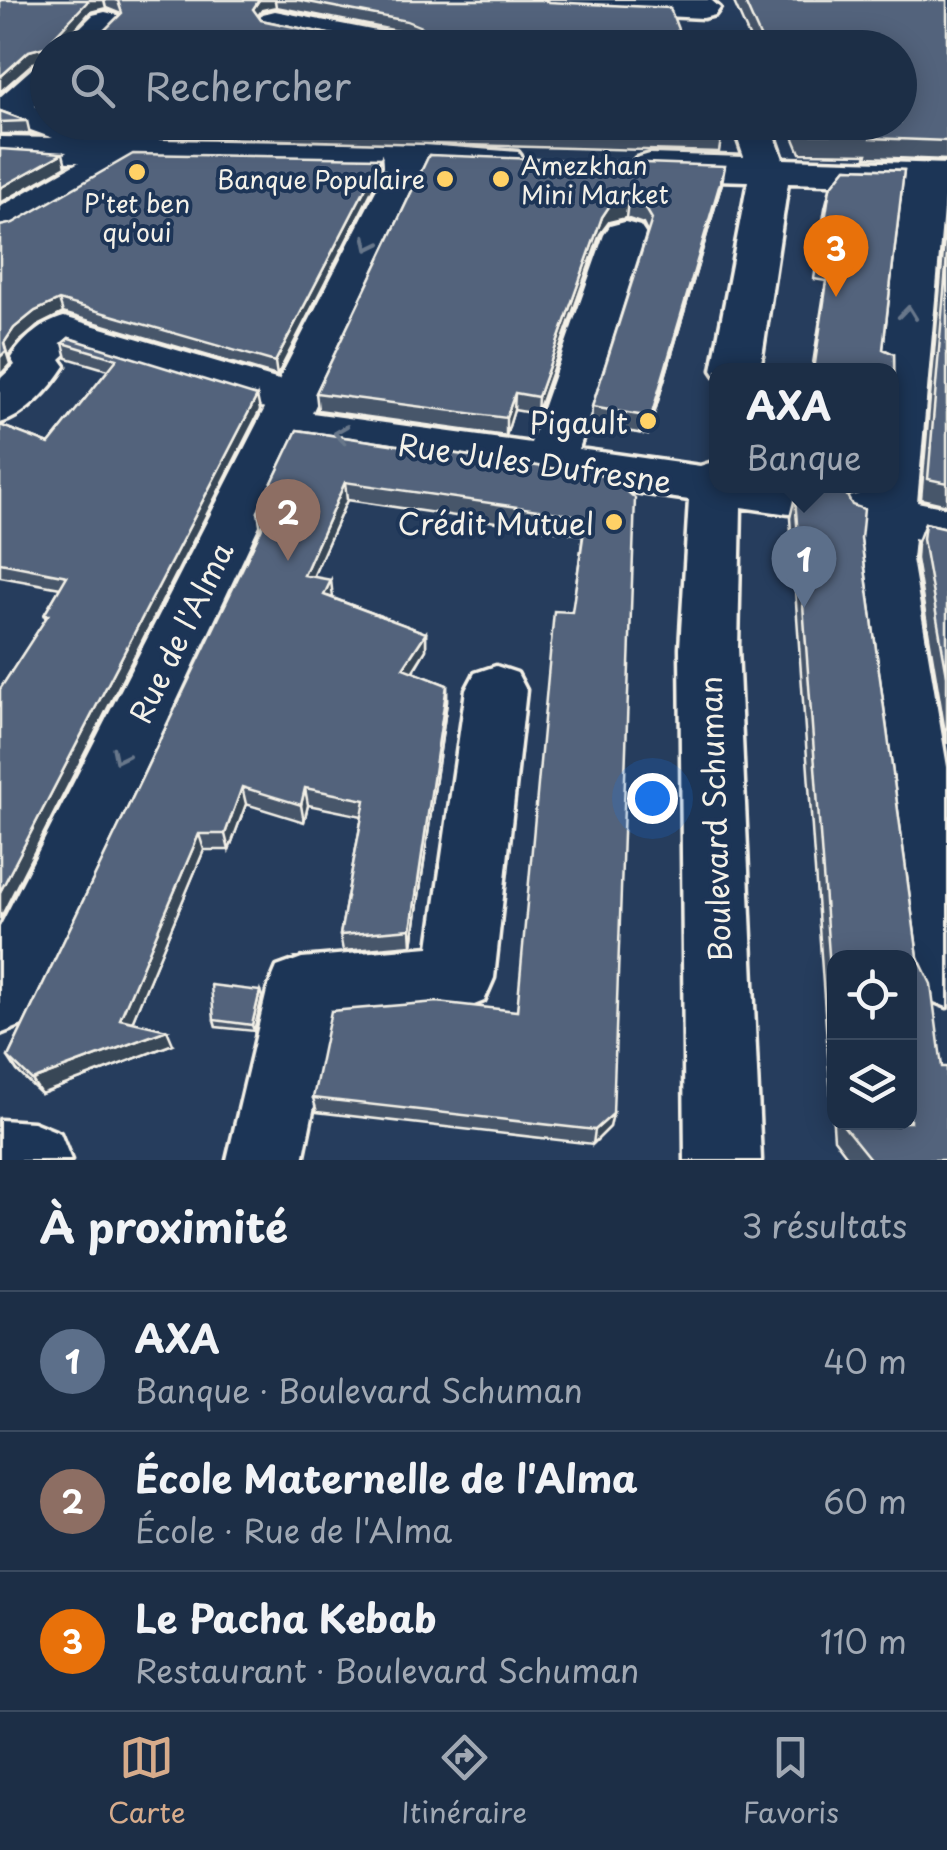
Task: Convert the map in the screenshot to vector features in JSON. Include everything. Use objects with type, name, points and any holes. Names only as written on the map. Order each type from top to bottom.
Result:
[{"type":"street","points":[[549,0],[706,14]]},
{"type":"street","points":[[275,21],[322,30]]},
{"type":"street","points":[[95,30],[104,22]]},
{"type":"street","points":[[30,90],[8,109],[30,117]]},
{"type":"street","points":[[87,140],[109,151]]},
{"type":"street","points":[[737,363],[766,206],[768,171],[757,140]]},
{"type":"street","points":[[0,149],[398,152],[551,162]]},
{"type":"street","points":[[0,224],[109,151]]},
{"type":"street","name":"Rue de l'Alma","points":[[0,1000],[287,413],[398,152]]},
{"type":"street","points":[[610,165],[935,176],[899,388]]},
{"type":"street","points":[[549,464],[625,235]]},
{"type":"street","name":"Rue Jules Dufresne","points":[[0,407],[41,366],[34,358],[64,331],[287,413],[549,464],[709,482]]},
{"type":"street","name":"Boulevard Schuman","points":[[716,493],[709,648],[723,1160]]},
{"type":"street","name":"Rue Jules Dufresne","points":[[772,493],[789,496]]},
{"type":"street","points":[[881,493],[878,512],[947,974]]},
{"type":"street","points":[[878,512],[947,527]]},
{"type":"street","points":[[265,1160],[302,992],[460,978],[496,690]]},
{"type":"street","points":[[0,1158],[34,1160]]},
{"type":"building","points":[[0,0],[89,0],[61,30],[30,30],[30,51],[0,77]]},
{"type":"building","points":[[115,0],[259,0],[253,9],[261,20],[309,30],[105,30],[122,13]]},
{"type":"building","points":[[298,0],[542,0],[670,8],[678,30],[424,30],[407,21]]},
{"type":"building","points":[[744,0],[947,0],[947,141],[917,140],[917,30],[757,30]]},
{"type":"building","points":[[0,111],[27,121],[0,122]]},
{"type":"building","points":[[0,149],[63,153],[0,188]]},
{"type":"building","points":[[133,154],[381,158],[275,362],[59,300],[35,311],[14,328],[0,357],[0,226],[13,223]]},
{"type":"building","points":[[429,155],[725,166],[651,417],[592,407],[652,219],[645,207],[628,201],[610,205],[602,217],[538,397],[515,393],[506,418],[316,393]]},
{"type":"building","points":[[846,168],[904,170],[883,349],[894,354],[894,363],[815,363],[830,261],[819,260],[830,188]]},
{"type":"building","points":[[947,256],[947,483],[928,479]]},
{"type":"building","points":[[69,338],[257,396],[0,892],[0,689],[48,615],[44,615],[67,576],[0,563],[0,425],[49,444],[117,359],[63,343]]},
{"type":"building","points":[[297,430],[610,477],[635,498],[613,1114],[595,1130],[313,1098],[331,1011],[437,1002],[517,1011],[554,611],[572,612],[586,517],[345,482],[304,575],[331,580],[324,595],[426,633],[403,668],[447,685],[411,929],[340,935],[365,800],[305,788],[301,805],[242,787],[225,834],[199,834],[120,1019],[167,1030],[32,1080],[8,1057],[267,517],[258,512]]},
{"type":"building","points":[[809,493],[846,493],[852,505],[864,509],[861,539],[918,957],[931,984],[942,1067],[947,1067],[947,1160],[871,1160],[847,1130],[917,1130],[917,950],[829,950],[795,497]]},
{"type":"building","points":[[925,523],[947,528],[947,675],[923,539]]},
{"type":"building","points":[[211,985],[260,991],[252,1025],[214,1020]]},
{"type":"place","name":"P'tet ben qu'oui","points":[[137,172]]},
{"type":"place","name":"Banque Populaire","points":[[445,179]]},
{"type":"place","name":"Amezkhan Mini Market","points":[[501,179]]},
{"type":"place","name":"Le Pacha Kebab","points":[[836,297]]},
{"type":"place","name":"Pigault","points":[[648,421]]},
{"type":"place","name":"Crédit Mutuel","points":[[614,522]]},
{"type":"place","name":"École Maternelle de l'Alma","points":[[288,561]]},
{"type":"place","name":"AXA","points":[[804,608]]}]
